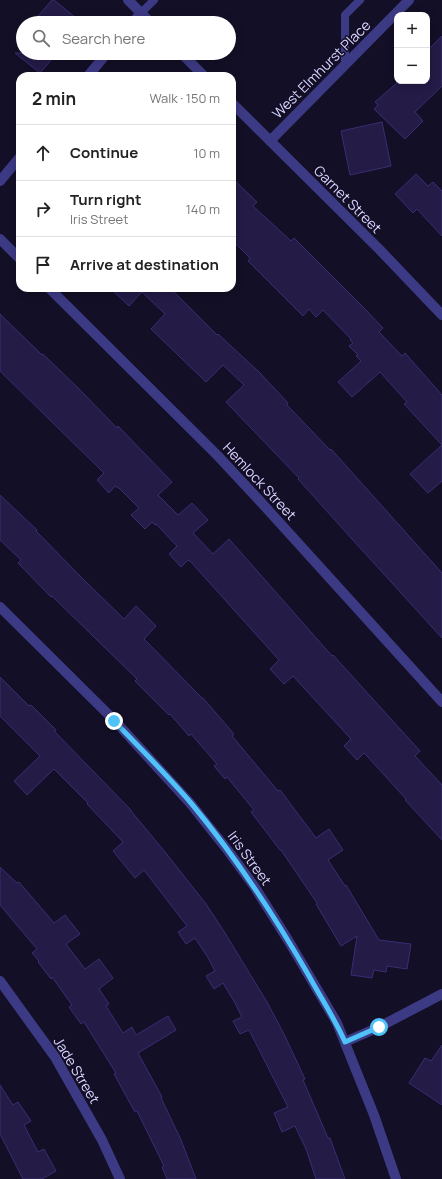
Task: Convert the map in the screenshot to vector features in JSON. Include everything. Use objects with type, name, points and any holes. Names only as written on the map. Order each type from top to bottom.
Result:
[{"type":"street","points":[[128,0],[144,16]]},
{"type":"street","name":"West Elmhurst Place","points":[[270,140],[409,0]]},
{"type":"street","points":[[138,16],[141,13]]},
{"type":"street","points":[[91,72],[101,60]]},
{"type":"street","points":[[188,60],[200,72]]},
{"type":"street","name":"Garnet Street","points":[[236,107],[379,249],[442,315]]},
{"type":"street","points":[[0,181],[16,163]]},
{"type":"street","points":[[0,239],[16,255]]},
{"type":"street","name":"Hemlock Street","points":[[53,292],[228,467],[442,702]]},
{"type":"street","name":"Iris Street","points":[[0,607],[114,721],[190,803],[254,886],[284,933],[337,1023],[374,1115],[396,1179]]},
{"type":"street","name":"Jade Street","points":[[0,981],[55,1056],[102,1140],[120,1179]]},
{"type":"street","points":[[345,1042],[379,1027],[442,994]]},
{"type":"lane","points":[[141,13],[154,0]]},
{"type":"lane","points":[[345,64],[345,15],[360,0]]},
{"type":"building","points":[[52,0],[54,0],[73,16],[38,16]]},
{"type":"building","points":[[442,36],[442,86],[415,112],[423,121],[405,139],[374,109],[378,105],[375,102],[396,84],[430,84],[430,48]]},
{"type":"building","points":[[24,60],[51,60],[41,72],[39,72]]},
{"type":"building","points":[[382,122],[391,166],[350,175],[341,131]]},
{"type":"building","points":[[416,174],[428,186],[433,182],[442,191],[442,236],[417,209],[413,213],[395,194]]},
{"type":"building","points":[[236,182],[257,202],[253,206],[291,241],[294,238],[363,307],[383,328],[379,332],[402,356],[405,353],[442,395],[442,445],[404,404],[407,402],[380,372],[352,397],[338,382],[361,361],[356,356],[358,355],[349,346],[353,343],[350,340],[351,339],[323,310],[316,317],[309,309],[303,316],[248,261],[250,258],[236,244]]},
{"type":"building","points":[[114,292],[142,292],[129,306]]},
{"type":"building","points":[[142,292],[174,292],[217,335],[218,334],[259,372],[288,403],[287,405],[330,450],[331,449],[442,573],[442,638],[298,479],[299,478],[226,402],[244,385],[223,365],[206,382],[151,329],[165,314]]},
{"type":"building","points":[[0,314],[80,390],[117,428],[118,426],[172,482],[158,495],[178,515],[192,503],[208,520],[193,533],[213,554],[229,539],[332,656],[333,655],[420,751],[415,756],[442,785],[442,840],[364,753],[357,760],[344,746],[351,739],[293,676],[284,684],[270,669],[279,660],[190,561],[188,560],[181,567],[169,554],[177,546],[156,524],[155,525],[152,522],[145,529],[131,515],[139,508],[119,488],[115,486],[109,493],[97,480],[104,473],[0,371]]},
{"type":"building","points":[[442,445],[442,481],[428,493],[410,474]]},
{"type":"building","points":[[0,495],[37,530],[36,531],[124,619],[136,606],[156,626],[144,639],[203,698],[234,734],[232,736],[278,791],[280,790],[316,838],[329,829],[343,850],[328,860],[345,886],[346,885],[379,940],[411,944],[407,969],[387,966],[386,972],[374,970],[372,978],[351,975],[357,936],[341,946],[316,904],[317,903],[281,850],[251,812],[254,810],[227,777],[225,779],[214,766],[217,764],[191,734],[189,736],[170,714],[169,715],[135,681],[137,679],[52,596],[51,597],[18,563],[21,560],[0,540]]},
{"type":"building","points":[[0,677],[56,730],[54,731],[131,810],[206,904],[267,1002],[283,1032],[305,1079],[303,1080],[328,1138],[330,1138],[345,1179],[316,1179],[306,1149],[295,1126],[282,1132],[274,1113],[288,1107],[249,1030],[240,1034],[233,1021],[242,1017],[235,1003],[223,983],[214,989],[206,976],[215,971],[207,956],[195,938],[186,944],[178,932],[187,926],[144,870],[135,878],[113,851],[123,842],[87,804],[88,803],[54,769],[27,795],[14,781],[40,756],[0,716]]},
{"type":"building","points":[[0,867],[17,883],[19,882],[54,923],[65,915],[80,934],[66,944],[85,969],[99,959],[113,978],[99,989],[109,1004],[106,1006],[123,1033],[132,1027],[136,1035],[168,1016],[176,1030],[138,1053],[162,1097],[161,1098],[181,1140],[196,1179],[167,1179],[162,1167],[164,1166],[137,1111],[135,1112],[114,1074],[116,1073],[84,1022],[81,1024],[69,1007],[72,1005],[52,977],[51,979],[32,953],[37,949],[0,905]]},
{"type":"building","points":[[442,1045],[442,1105],[409,1083],[425,1058],[431,1061]]},
{"type":"building","points":[[0,1085],[13,1105],[18,1102],[31,1121],[24,1125],[38,1152],[44,1149],[56,1171],[42,1179],[23,1179],[0,1134]]},
{"type":"route","points":[[114,721],[190,803],[254,886],[337,1023],[345,1042],[379,1027]]}]
